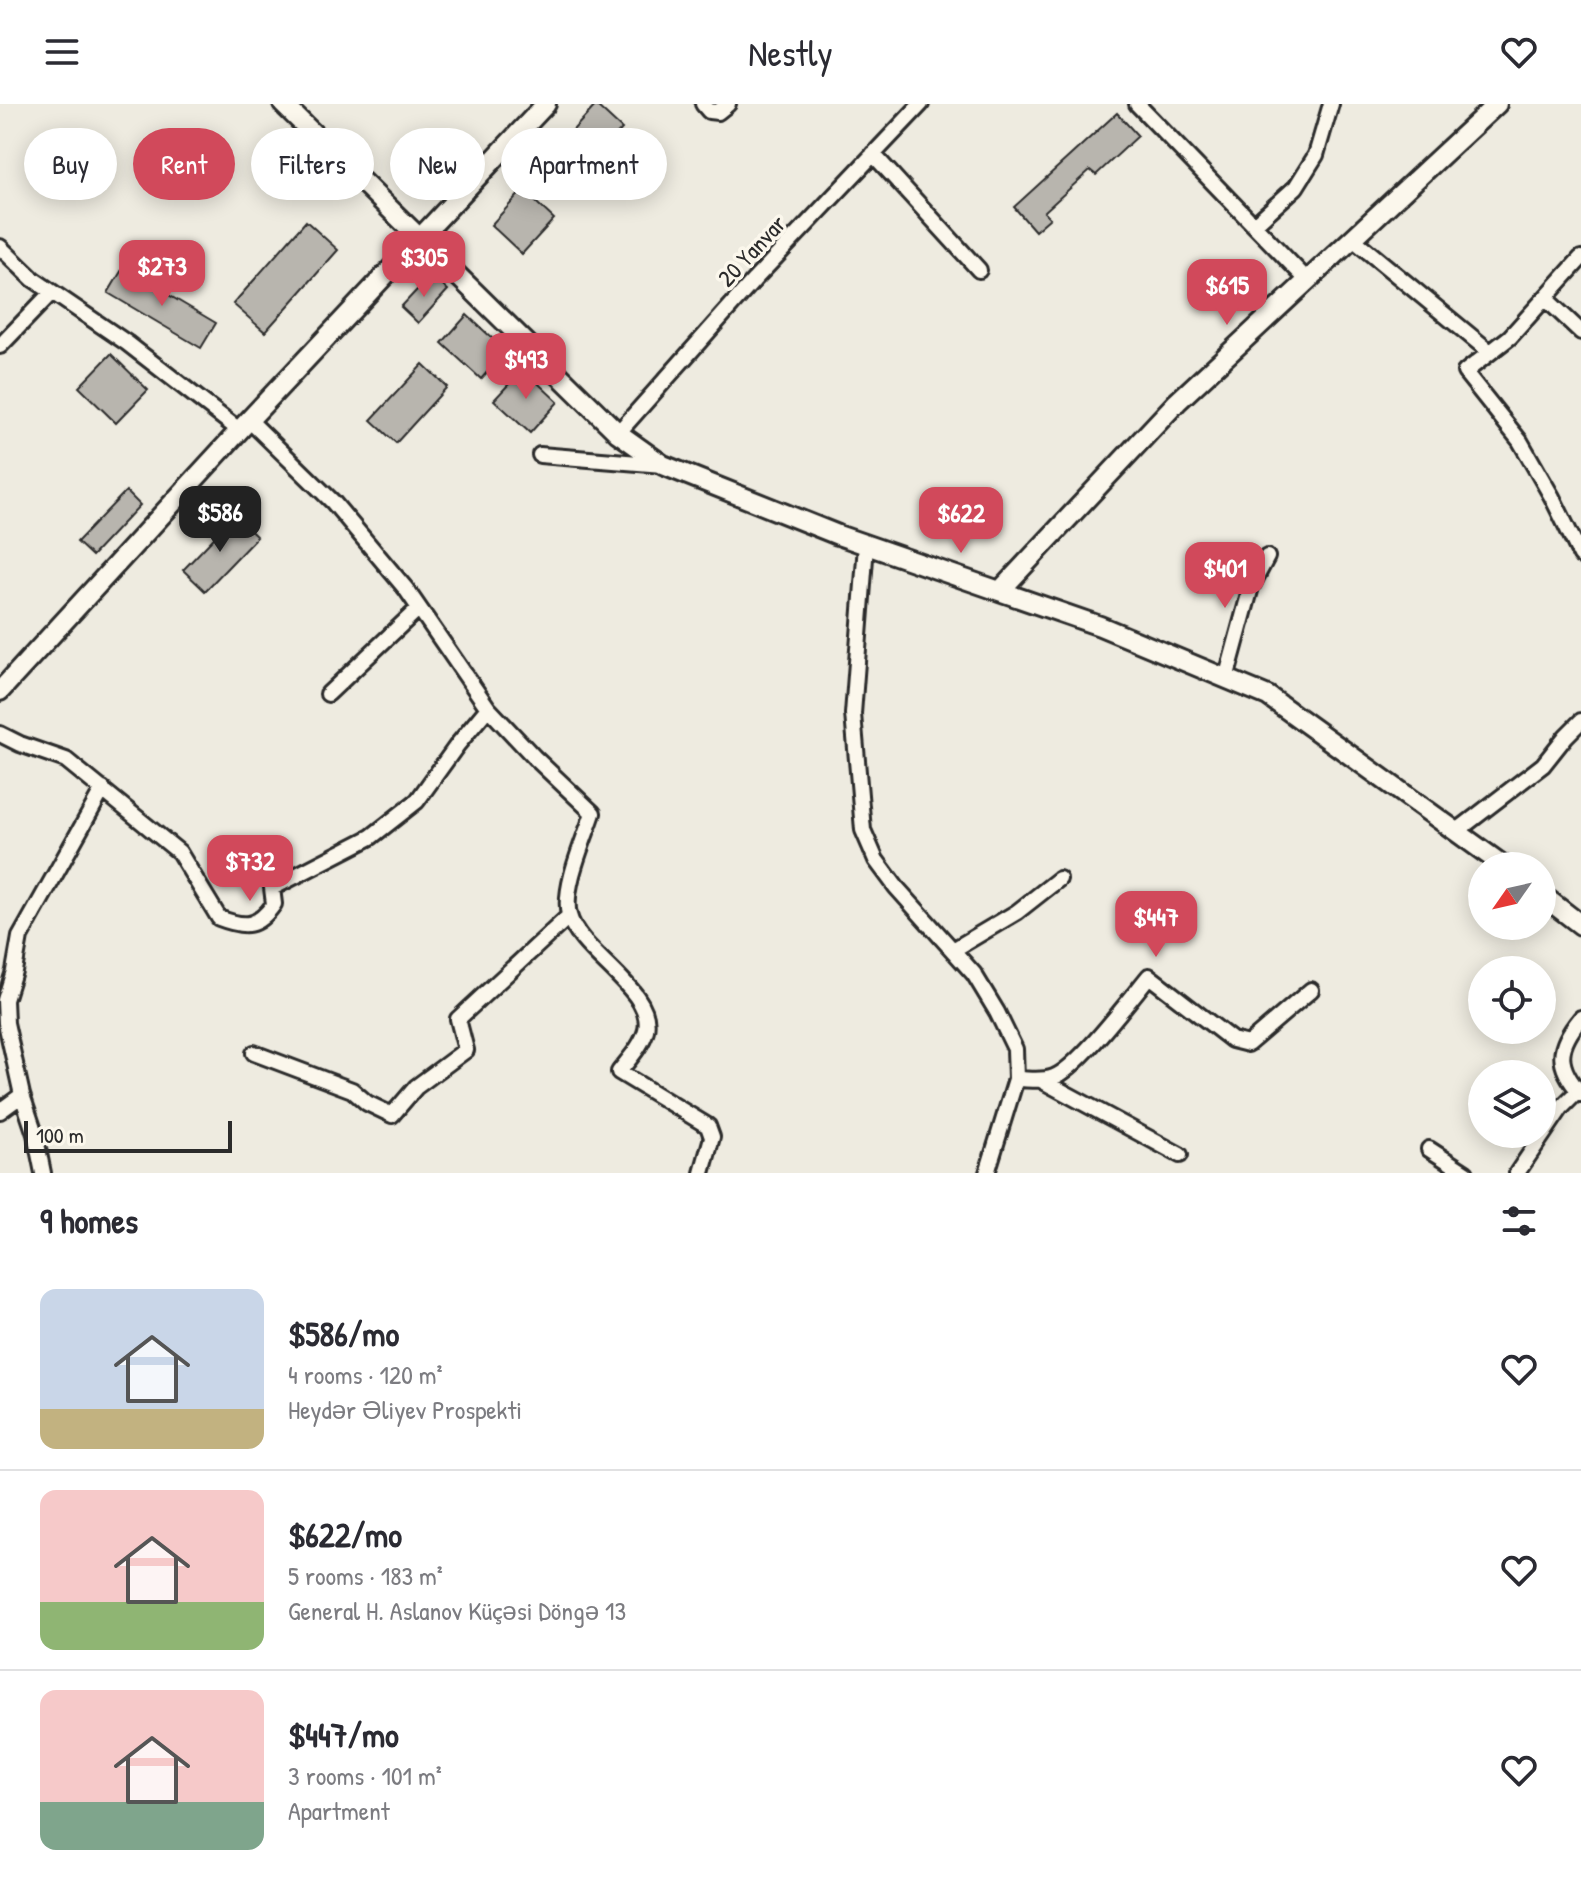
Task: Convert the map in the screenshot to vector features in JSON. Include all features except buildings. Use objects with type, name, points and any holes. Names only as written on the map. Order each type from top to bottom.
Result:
[{"type":"main road","points":[[283,104],[618,433],[663,465],[866,545],[1100,626],[1268,696],[1485,852]]},
{"type":"main road","points":[[0,691],[244,425],[546,104]]},
{"type":"main road","points":[[1000,591],[1177,402],[1497,104]]},
{"type":"main road","points":[[1556,906],[1581,925]]},
{"type":"street","points":[[703,104],[709,111],[718,112],[728,104]]},
{"type":"street","name":"20 Yanvar","points":[[618,433],[754,280],[921,104]]},
{"type":"street","points":[[1137,104],[1308,281]]},
{"type":"street","points":[[1254,225],[1296,187],[1316,155],[1331,104]]},
{"type":"street","points":[[873,154],[979,270]]},
{"type":"street","points":[[1353,239],[1490,352]]},
{"type":"street","points":[[0,247],[33,279],[244,425],[333,502],[406,589],[488,708],[593,813],[568,897],[569,916],[581,936],[634,993],[645,1013],[647,1029],[619,1072],[708,1126],[712,1137],[702,1173]]},
{"type":"street","points":[[1581,258],[1510,337],[1465,372],[1520,441],[1581,556]]},
{"type":"street","points":[[0,346],[52,292]]},
{"type":"street","points":[[1545,298],[1581,332]]},
{"type":"street","points":[[540,455],[663,465]]},
{"type":"street","points":[[866,545],[853,714],[863,830],[876,860],[896,887],[974,974],[1015,1049],[1016,1079],[987,1173]]},
{"type":"street","points":[[1226,679],[1251,587],[1267,557]]},
{"type":"street","points":[[328,694],[419,608]]},
{"type":"street","points":[[0,734],[66,760],[179,852],[219,918],[246,925],[263,919],[269,912],[274,904],[272,888],[371,837],[417,801],[488,708]]},
{"type":"street","points":[[1457,831],[1543,765],[1581,721]]},
{"type":"street","points":[[43,1173],[6,1023],[5,1000],[20,937],[103,789]]},
{"type":"street","points":[[953,950],[1017,912],[1059,879]]},
{"type":"street","points":[[254,1053],[352,1090],[367,1103],[392,1115],[416,1087],[466,1050],[458,1019],[569,916]]},
{"type":"street","points":[[1016,1079],[1041,1080],[1057,1076],[1091,1044],[1149,976],[1232,1040],[1248,1044],[1311,990]]},
{"type":"street","points":[[1517,1173],[1561,1108],[1579,1093],[1561,1061],[1562,1049],[1581,1018]]},
{"type":"street","points":[[1041,1080],[1180,1155]]},
{"type":"street","points":[[0,1111],[22,1095]]},
{"type":"street","points":[[1429,1149],[1466,1173]]}]
